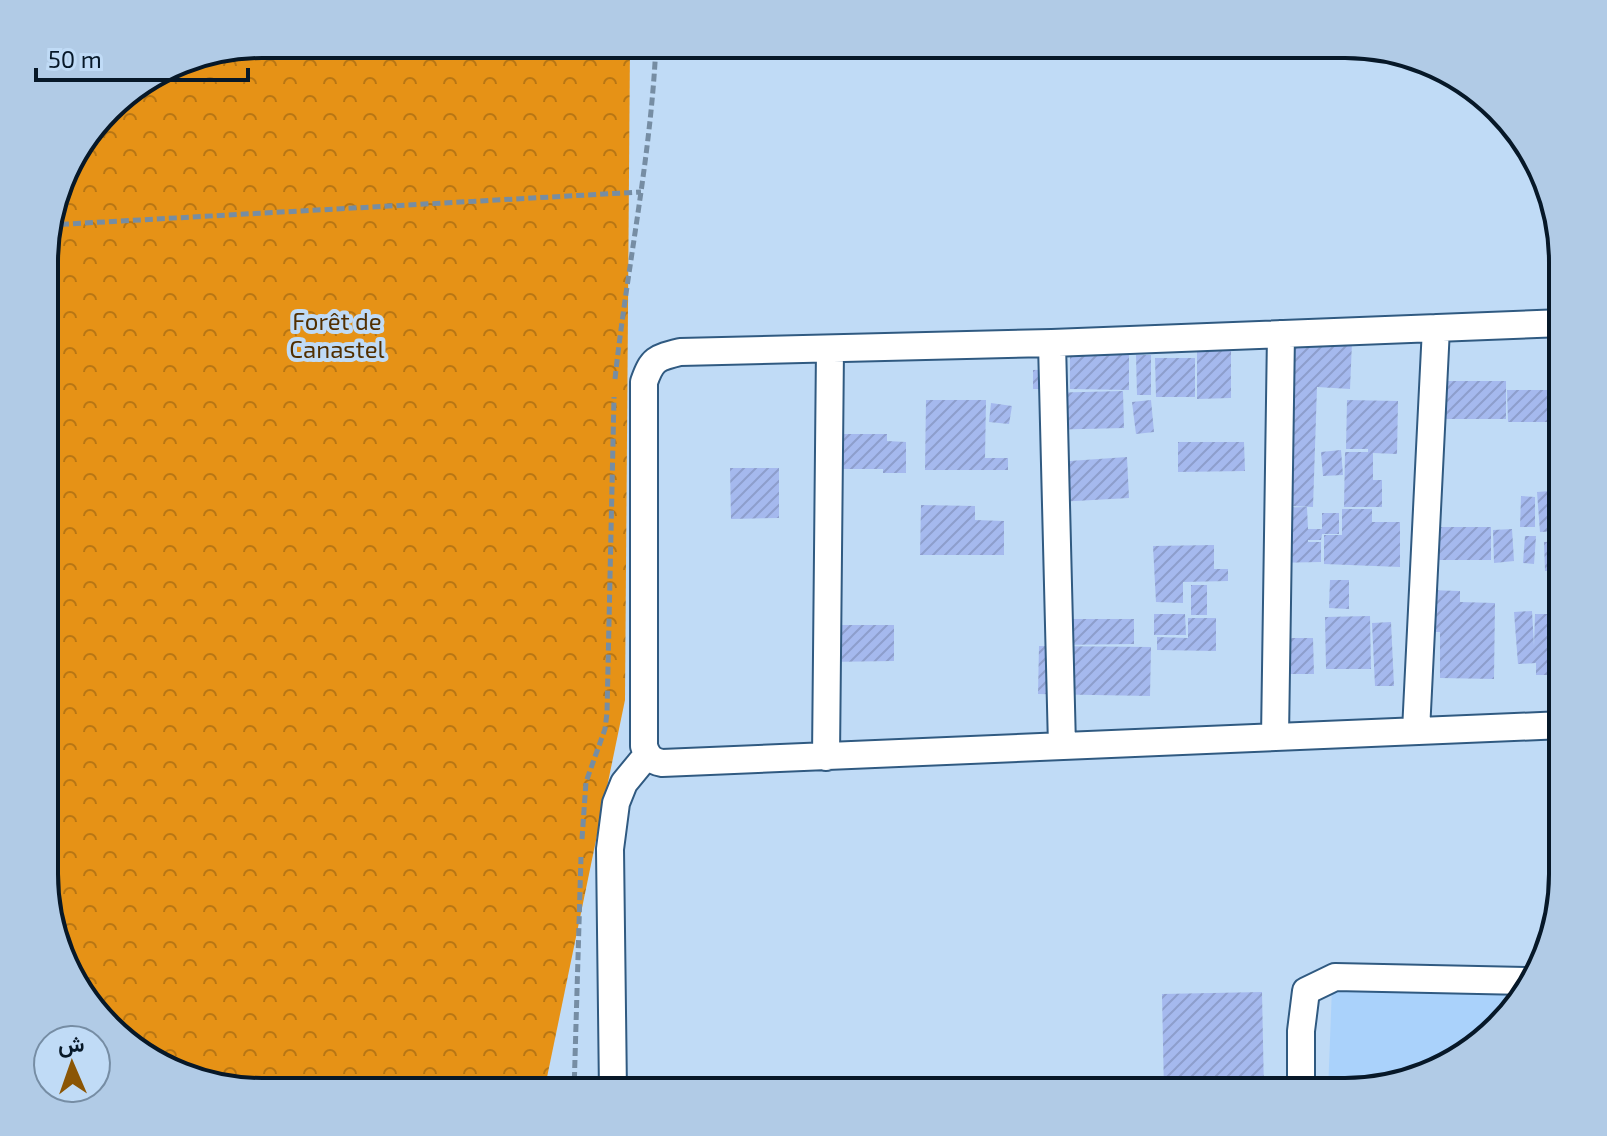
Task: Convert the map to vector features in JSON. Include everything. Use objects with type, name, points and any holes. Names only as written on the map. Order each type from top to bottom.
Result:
[{"type":"street","points":[[1549,324],[1052,343],[680,352],[659,357],[650,366],[644,382],[644,746],[653,761],[662,763],[1549,726]]},
{"type":"street","points":[[1416,731],[1436,328]]},
{"type":"street","points":[[1275,737],[1281,334]]},
{"type":"street","points":[[1052,343],[1062,746]]},
{"type":"street","points":[[826,757],[830,349]]},
{"type":"street","points":[[613,1078],[610,849],[616,803],[624,783],[647,755]]},
{"type":"street","points":[[1301,1078],[1301,1031],[1306,991],[1335,977],[1519,981]]},
{"type":"path","points":[[574,1078],[583,799],[607,713],[615,377],[641,192],[655,58]]},
{"type":"path","points":[[62,224],[641,192]]},
{"type":"shaded area","points":[[1332,987],[1511,993],[1480,1027],[1435,1057],[1385,1074],[1329,1078]]},
{"type":"green space","name":"Forêt de Canastel","points":[[262,58],[630,58],[625,700],[547,1078],[249,1078],[209,1071],[160,1051],[127,1027],[109,1009],[85,976],[65,927],[58,887],[58,262],[65,209],[85,160],[109,127],[149,92],[184,74],[222,62]]},
{"type":"building","points":[[1281,340],[1352,342],[1350,389],[1317,387],[1313,507],[1272,505],[1273,474],[1293,475],[1294,453],[1277,452]]},
{"type":"building","points":[[1070,344],[1129,344],[1129,390],[1070,389]]},
{"type":"building","points":[[1197,349],[1231,349],[1231,398],[1197,399]]},
{"type":"building","points":[[1136,355],[1151,355],[1151,395],[1137,395]]},
{"type":"building","points":[[1155,358],[1195,358],[1195,397],[1156,397]]},
{"type":"building","points":[[1067,369],[1067,389],[1033,389],[1033,370]]},
{"type":"building","points":[[1439,381],[1506,381],[1506,419],[1439,419]]},
{"type":"building","points":[[1507,390],[1547,390],[1547,422],[1508,422]]},
{"type":"building","points":[[1123,391],[1124,428],[1044,430],[1044,393]]},
{"type":"building","points":[[926,400],[986,400],[985,458],[1008,458],[1008,470],[925,470]]},
{"type":"building","points":[[1151,400],[1154,432],[1136,434],[1132,402]]},
{"type":"building","points":[[1347,400],[1398,401],[1397,454],[1373,453],[1373,480],[1382,480],[1382,507],[1344,507],[1345,452],[1368,452],[1368,449],[1346,449]]},
{"type":"building","points":[[991,403],[1012,406],[1009,424],[989,422]]},
{"type":"building","points":[[831,434],[887,434],[887,441],[906,442],[906,473],[883,473],[883,469],[831,469]]},
{"type":"building","points":[[1178,442],[1244,442],[1245,471],[1178,472]]},
{"type":"building","points":[[1341,450],[1343,475],[1323,476],[1321,452]]},
{"type":"building","points":[[1127,457],[1129,498],[1057,502],[1056,477],[1042,477],[1041,463]]},
{"type":"building","points":[[730,468],[779,468],[779,518],[731,519]]},
{"type":"building","points":[[1549,491],[1549,532],[1540,532],[1537,492]]},
{"type":"building","points":[[1521,496],[1535,497],[1535,527],[1520,527]]},
{"type":"building","points":[[921,505],[975,506],[975,520],[1004,521],[1004,555],[920,555]]},
{"type":"building","points":[[1307,507],[1308,529],[1322,529],[1322,513],[1339,513],[1339,534],[1322,534],[1321,540],[1308,540],[1321,542],[1321,562],[1266,563],[1266,508]]},
{"type":"building","points":[[1342,509],[1372,509],[1372,522],[1400,522],[1400,567],[1324,564],[1324,535],[1342,535]]},
{"type":"building","points":[[1438,527],[1491,527],[1491,560],[1438,560]]},
{"type":"building","points":[[1512,529],[1514,561],[1494,563],[1493,530]]},
{"type":"building","points":[[1525,536],[1536,536],[1534,564],[1523,563]]},
{"type":"building","points":[[1544,542],[1549,542],[1549,571],[1545,571]]},
{"type":"building","points":[[1214,545],[1214,569],[1228,569],[1228,581],[1183,582],[1183,603],[1156,602],[1153,546]]},
{"type":"building","points":[[1330,580],[1349,580],[1349,609],[1329,608]]},
{"type":"building","points":[[1191,585],[1207,585],[1207,615],[1191,615]]},
{"type":"building","points":[[1428,590],[1460,591],[1460,602],[1495,603],[1494,679],[1440,678],[1440,632],[1427,632]]},
{"type":"building","points":[[1532,611],[1534,646],[1535,614],[1549,614],[1549,675],[1536,675],[1536,663],[1518,664],[1514,612]]},
{"type":"building","points":[[1154,614],[1185,614],[1186,635],[1154,635]]},
{"type":"building","points":[[1370,616],[1371,669],[1326,669],[1325,617]]},
{"type":"building","points":[[1188,618],[1216,618],[1216,651],[1157,650],[1157,637],[1188,638]]},
{"type":"building","points":[[1054,619],[1134,619],[1134,644],[1055,645]]},
{"type":"building","points":[[1391,622],[1394,686],[1375,686],[1372,623]]},
{"type":"building","points":[[826,625],[894,625],[894,661],[826,662]]},
{"type":"building","points":[[1277,638],[1313,638],[1314,674],[1278,674]]},
{"type":"building","points":[[1039,646],[1151,647],[1150,696],[1038,694]]},
{"type":"building","points":[[1262,992],[1264,1078],[1164,1078],[1162,994]]}]
